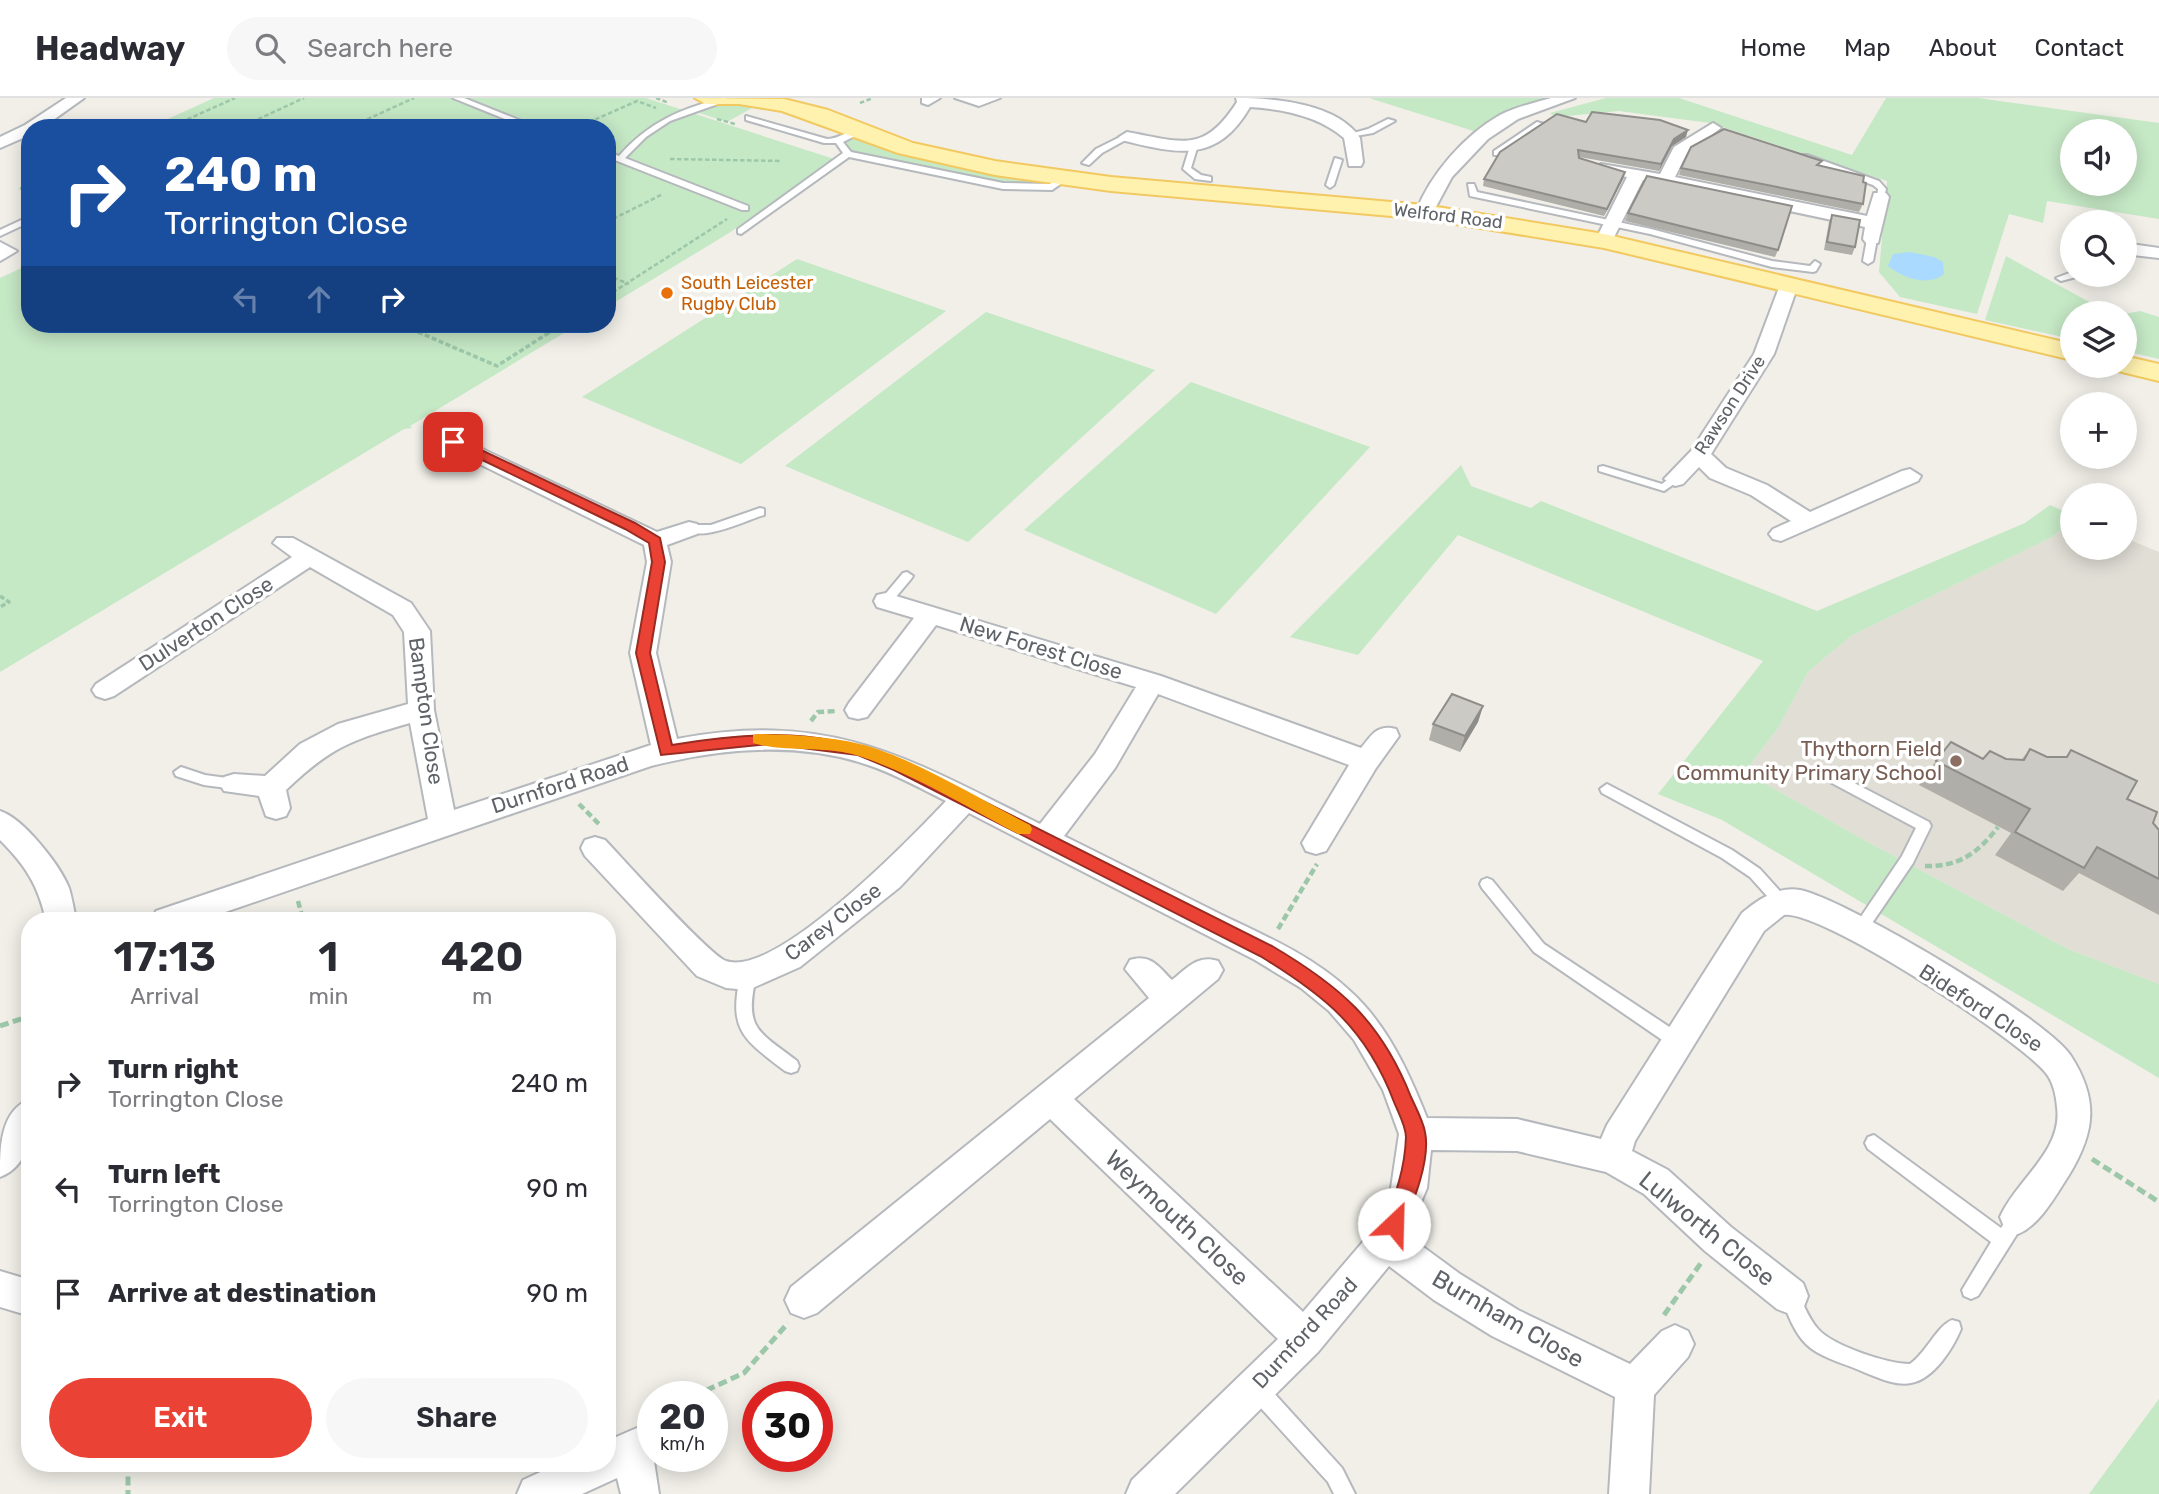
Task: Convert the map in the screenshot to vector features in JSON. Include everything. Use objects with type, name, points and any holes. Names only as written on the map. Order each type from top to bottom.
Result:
[{"type":"main road","name":"Welford Road","points":[[799,98],[848,136],[995,168],[1608,232],[1789,285],[2060,349]]},
{"type":"main road","name":"Welford Road","points":[[714,110],[750,105],[784,105],[820,115]]},
{"type":"main road","points":[[2137,367],[2159,373]]},
{"type":"street","points":[[44,119],[76,98]]},
{"type":"street","points":[[1425,212],[1446,172],[1492,130],[1506,119],[1567,98]]},
{"type":"street","points":[[978,99],[981,119]]},
{"type":"street","points":[[1127,137],[1171,145],[1195,145],[1214,141],[1227,131],[1245,100],[1276,103],[1327,121],[1350,135],[1355,144],[1347,161],[1375,164]]},
{"type":"street","points":[[1666,179],[1680,150],[1714,131],[1681,127]]},
{"type":"street","points":[[2,141],[21,132]]},
{"type":"street","points":[[1604,167],[1666,179],[1873,231],[1880,197]]},
{"type":"street","points":[[1608,232],[1637,175]]},
{"type":"street","points":[[2137,249],[2159,253]]},
{"type":"street","name":"Rawson Drive","points":[[1675,479],[1699,455],[1764,354],[1789,285]]},
{"type":"street","points":[[453,442],[630,526],[655,541]]},
{"type":"street","points":[[454,467],[477,453]]},
{"type":"street","points":[[1699,455],[1718,473],[1759,490],[1806,520]]},
{"type":"street","points":[[1782,534],[1806,520],[1910,476]]},
{"type":"street","points":[[655,541],[689,529]]},
{"type":"street","points":[[655,541],[657,573],[643,653],[666,751]]},
{"type":"street","name":"Bampton Close","points":[[285,543],[402,609],[417,631],[421,710],[443,824]]},
{"type":"street","name":"Dulverton Close","points":[[105,690],[308,558]]},
{"type":"street","name":"New Forest Close","points":[[886,601],[1152,682],[1291,729],[1366,761]]},
{"type":"street","name":"New Forest Close","points":[[858,710],[930,615]]},
{"type":"street","name":"New Forest Close","points":[[1044,840],[1105,761],[1152,682]]},
{"type":"street","points":[[234,784],[273,797],[310,751],[347,730],[421,710]]},
{"type":"street","points":[[1316,843],[1366,761],[1386,736]]},
{"type":"street","name":"Durnford Road","points":[[190,912],[443,824],[666,751],[725,741],[770,739],[813,742],[860,750],[965,799],[1266,951],[1331,994],[1365,1030],[1397,1084],[1416,1133],[1409,1188],[1386,1242],[1305,1339],[1146,1494]]},
{"type":"street","name":"Carey Close","points":[[748,977],[789,958],[890,879],[965,799]]},
{"type":"street","points":[[0,822],[28,850],[54,888],[59,912]]},
{"type":"street","points":[[595,849],[708,967],[726,975],[748,977]]},
{"type":"street","points":[[1613,1158],[1619,1136],[1753,922],[1771,905],[1781,902]]},
{"type":"street","name":"Bideford Close","points":[[1781,902],[1802,902],[1859,931],[2002,1017],[2034,1038],[2057,1060],[2072,1091],[2076,1118],[2073,1136],[2010,1229]]},
{"type":"street","points":[[1141,969],[1169,998]]},
{"type":"street","points":[[804,1300],[1206,970]]},
{"type":"street","name":"Weymouth Close","points":[[1049,1097],[1305,1339]]},
{"type":"street","points":[[0,1161],[21,1128]]},
{"type":"street","name":"Lulworth Close","points":[[1416,1133],[1517,1135],[1613,1158],[1656,1182],[1718,1239],[1790,1296]]},
{"type":"street","name":"Burnham Close","points":[[1386,1242],[1447,1287],[1505,1323],[1635,1387]]},
{"type":"street","points":[[0,1289],[21,1295]]},
{"type":"street","points":[[1629,1494],[1635,1387],[1675,1344]]},
{"type":"street","points":[[624,1454],[640,1491]]},
{"type":"street","points":[[537,1494],[585,1472]]},
{"type":"lane","points":[[457,98],[512,119]]},
{"type":"lane","points":[[698,98],[714,110]]},
{"type":"lane","points":[[750,105],[827,142],[848,136],[848,154]]},
{"type":"lane","points":[[621,158],[639,136],[676,115],[714,110]]},
{"type":"lane","points":[[1350,135],[1370,131],[1391,121]]},
{"type":"lane","points":[[1497,153],[1540,124]]},
{"type":"lane","points":[[1492,130],[1518,138]]},
{"type":"lane","points":[[1086,163],[1099,151],[1127,137]]},
{"type":"lane","points":[[1195,145],[1186,169],[1198,177],[1208,179]]},
{"type":"lane","points":[[1790,152],[1875,183],[1882,189],[1880,197]]},
{"type":"lane","points":[[741,231],[848,154],[1003,186],[1052,187],[1065,177]]},
{"type":"lane","points":[[616,157],[745,208]]},
{"type":"lane","points":[[1330,185],[1347,161]]},
{"type":"lane","points":[[1471,186],[1473,194],[1608,232]]},
{"type":"lane","points":[[0,233],[21,223]]},
{"type":"lane","points":[[1868,261],[1873,231]]},
{"type":"lane","name":"Welford Road","points":[[1608,232],[1772,264],[1814,270],[1815,264]]},
{"type":"lane","points":[[1603,469],[1664,488],[1675,479]]},
{"type":"lane","points":[[689,529],[712,529],[761,512]]},
{"type":"lane","points":[[886,601],[907,576]]},
{"type":"lane","points":[[181,772],[204,780],[234,784]]},
{"type":"lane","points":[[1835,778],[1924,826],[1908,859],[1859,931]]},
{"type":"lane","points":[[1607,789],[1727,854],[1755,873],[1781,902]]},
{"type":"lane","points":[[1487,884],[1539,948],[1677,1041]]},
{"type":"lane","points":[[748,977],[741,1004],[748,1032],[791,1066]]},
{"type":"lane","points":[[1874,1143],[2010,1229],[1971,1290]]},
{"type":"lane","points":[[1790,1296],[1802,1324],[1815,1340],[1896,1373],[1911,1374],[1921,1368],[1952,1329]]},
{"type":"lane","points":[[1256,1387],[1335,1475],[1345,1494]]},
{"type":"path","points":[[189,119],[235,98]]},
{"type":"path","points":[[258,119],[304,98]]},
{"type":"path","points":[[368,119],[414,98]]},
{"type":"path","points":[[860,103],[873,98]]},
{"type":"path","points":[[597,119],[637,102],[676,115]]},
{"type":"path","points":[[621,158],[782,161]]},
{"type":"path","points":[[616,217],[682,184]]},
{"type":"path","points":[[616,291],[745,208]]},
{"type":"path","points":[[616,279],[629,284]]},
{"type":"path","points":[[420,333],[497,366],[549,333]]},
{"type":"path","points":[[0,596],[9,602],[0,607]]},
{"type":"path","points":[[568,782],[575,800],[606,831],[595,849]]},
{"type":"path","points":[[1908,859],[1924,866],[1958,864],[1975,856],[1998,827]]},
{"type":"path","points":[[1266,951],[1318,863],[1316,843]]},
{"type":"path","points":[[0,1026],[21,1019]]},
{"type":"path","points":[[2067,1145],[2143,1189],[2159,1202]]},
{"type":"path","points":[[727,1381],[744,1373],[786,1328],[804,1300]]},
{"type":"path","points":[[128,1472],[128,1494]]},
{"type":"shaded area","name":"Thythorn Field Community Primary School","points":[[2060,531],[2060,560],[2137,560],[2137,543],[2159,552],[2159,984],[2068,949],[1864,840],[1745,772],[1778,728],[1808,672],[1851,636],[2052,537]]},
{"type":"green space","points":[[214,98],[646,98],[834,159],[729,233],[616,302],[616,119],[168,119]]},
{"type":"green space","points":[[1369,98],[1549,98],[1496,115],[1483,134]]},
{"type":"green space","points":[[1606,98],[1679,98],[1852,155],[1886,98],[1978,98],[2130,119],[2060,119],[2060,196],[2137,196],[2137,120],[2159,123],[2159,219],[2137,215],[2137,210],[2103,210],[2047,201],[2043,223],[2009,214],[1977,314],[1900,297],[1879,272],[1887,181],[1710,123],[1619,111],[1556,117],[1550,113]]},
{"type":"green space","points":[[725,100],[772,103],[762,110],[752,108],[727,122],[687,109]]},
{"type":"green space","points":[[858,131],[1065,178],[1052,187],[1003,186],[848,154],[838,141]]},
{"type":"green space","points":[[2006,256],[2087,301],[2060,301],[2060,336],[1985,320]]},
{"type":"green space","points":[[797,259],[946,311],[741,464],[582,397]]},
{"type":"green space","points":[[21,268],[21,333],[564,333],[410,426],[412,428],[404,429],[0,672],[0,278]]},
{"type":"green space","points":[[986,312],[1155,370],[968,542],[785,466]]},
{"type":"green space","points":[[2137,312],[2159,317],[2159,359],[2137,354]]},
{"type":"green space","points":[[1191,382],[1370,447],[1216,614],[1024,530]]},
{"type":"green space","points":[[1461,465],[1471,486],[1531,508],[1541,501],[1817,611],[2025,523],[2050,505],[2060,510],[2060,531],[2052,537],[1851,636],[1808,672],[1778,728],[1745,772],[1864,840],[2068,949],[2159,984],[2159,1078],[1722,820],[1658,794],[1763,661],[1458,535],[1358,655],[1290,637]]},
{"type":"green space","points":[[2159,1399],[2159,1494],[2089,1494]]},
{"type":"water","points":[[1910,252],[1934,257],[1943,262],[1944,274],[1931,280],[1916,279],[1888,266],[1893,254]]},
{"type":"building","points":[[1592,112],[1660,120],[1688,130],[1674,139],[1661,164],[1578,150],[1579,158],[1625,172],[1607,209],[1484,179],[1500,152],[1557,114],[1586,122]]},
{"type":"building","points":[[1724,129],[1822,161],[1817,165],[1864,176],[1863,182],[1866,183],[1863,204],[1681,168],[1691,147]]},
{"type":"building","points":[[1647,176],[1792,206],[1778,250],[1628,213]]},
{"type":"building","points":[[1832,215],[1860,220],[1855,247],[1827,242]]},
{"type":"building","points":[[1452,694],[1483,706],[1465,736],[1433,724]]},
{"type":"building","points":[[1951,742],[1983,759],[1990,751],[2006,759],[2024,760],[2030,749],[2047,757],[2067,757],[2071,750],[2137,781],[2127,799],[2157,812],[2153,823],[2159,830],[2159,879],[2097,847],[2084,868],[2015,832],[2030,809],[1936,761]]},
{"type":"slow traffic","points":[[758,739],[813,742],[860,750],[900,766],[1024,829]]},
{"type":"place","name":"South Leicester Rugby Club","points":[[667,293]]},
{"type":"place","name":"Thythorn Field Community Primary School","points":[[1956,761]]},
{"type":"route","points":[[453,442],[630,526],[655,541],[659,562],[643,653],[651,697],[666,751],[725,741],[770,739],[813,742],[860,750],[900,766],[1266,951],[1312,979],[1340,1001],[1365,1030],[1397,1084],[1416,1133],[1409,1188],[1394,1224]]}]
